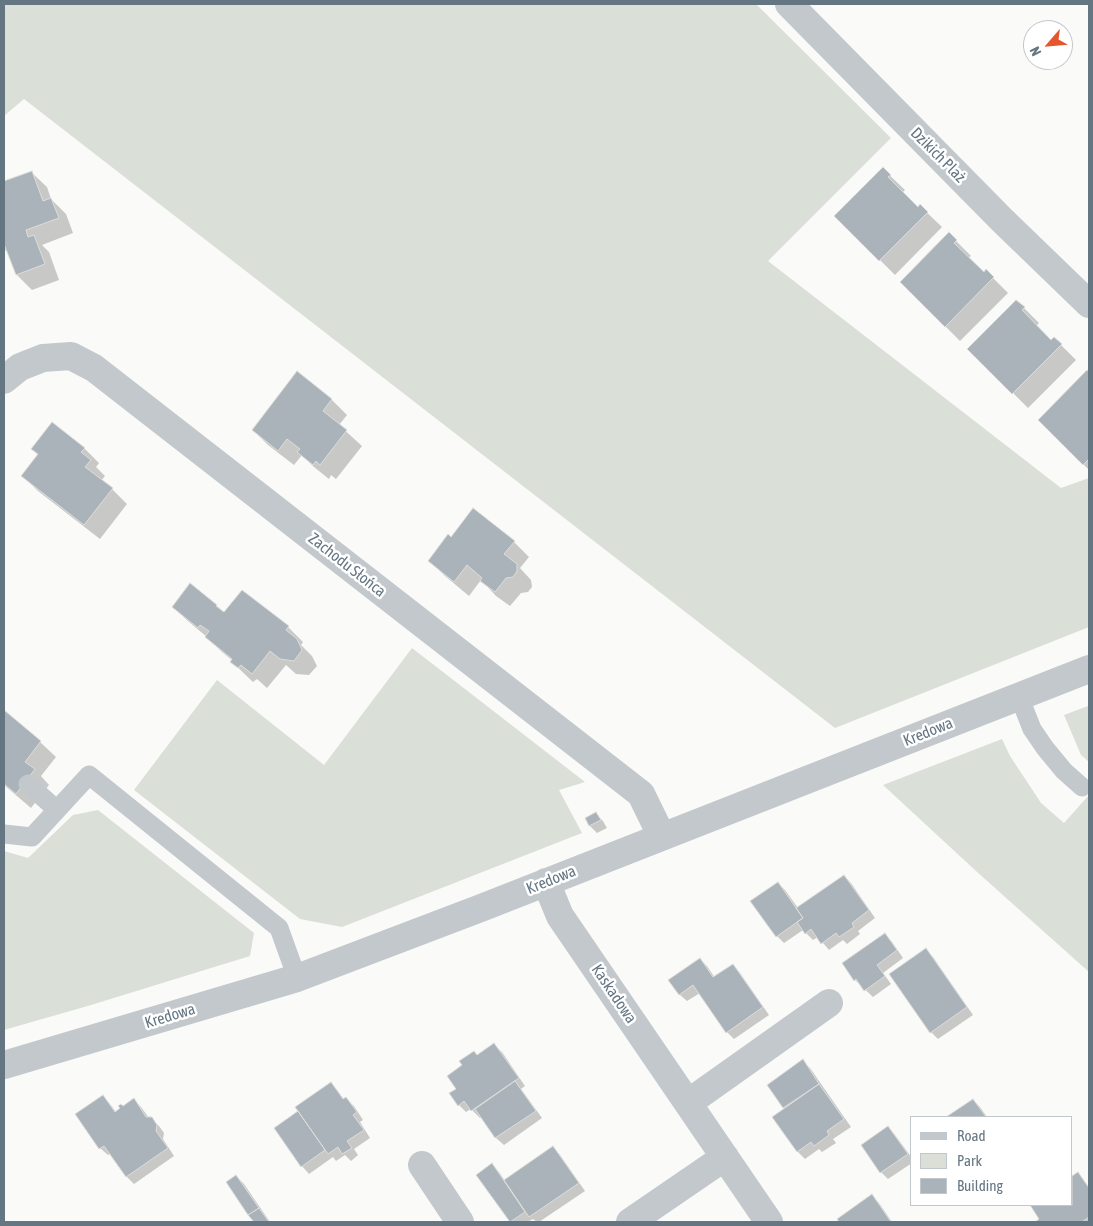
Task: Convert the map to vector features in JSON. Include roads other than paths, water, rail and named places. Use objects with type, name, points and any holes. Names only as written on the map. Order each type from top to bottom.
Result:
[{"type":"street","name":"Dzikich Plaż","points":[[788,4],[1002,220],[1089,304]]},
{"type":"street","name":"Zachodu Słońca","points":[[4,380],[20,367],[43,358],[70,356],[94,368],[641,794],[662,837]]},
{"type":"street","name":"Kredowa","points":[[4,1065],[297,978],[481,908],[1089,669]]},
{"type":"street","name":"Kaskadowa","points":[[546,882],[560,916],[769,1222]]},
{"type":"street","points":[[688,1103],[829,1003]]},
{"type":"street","points":[[630,1222],[725,1157]]},
{"type":"street","points":[[422,1165],[460,1222]]},
{"type":"lane","points":[[1018,696],[1032,729],[1040,741],[1064,771],[1082,787]]},
{"type":"lane","points":[[4,834],[32,837],[89,775],[279,928],[297,978]]},
{"type":"lane","points":[[28,784],[57,810]]}]
